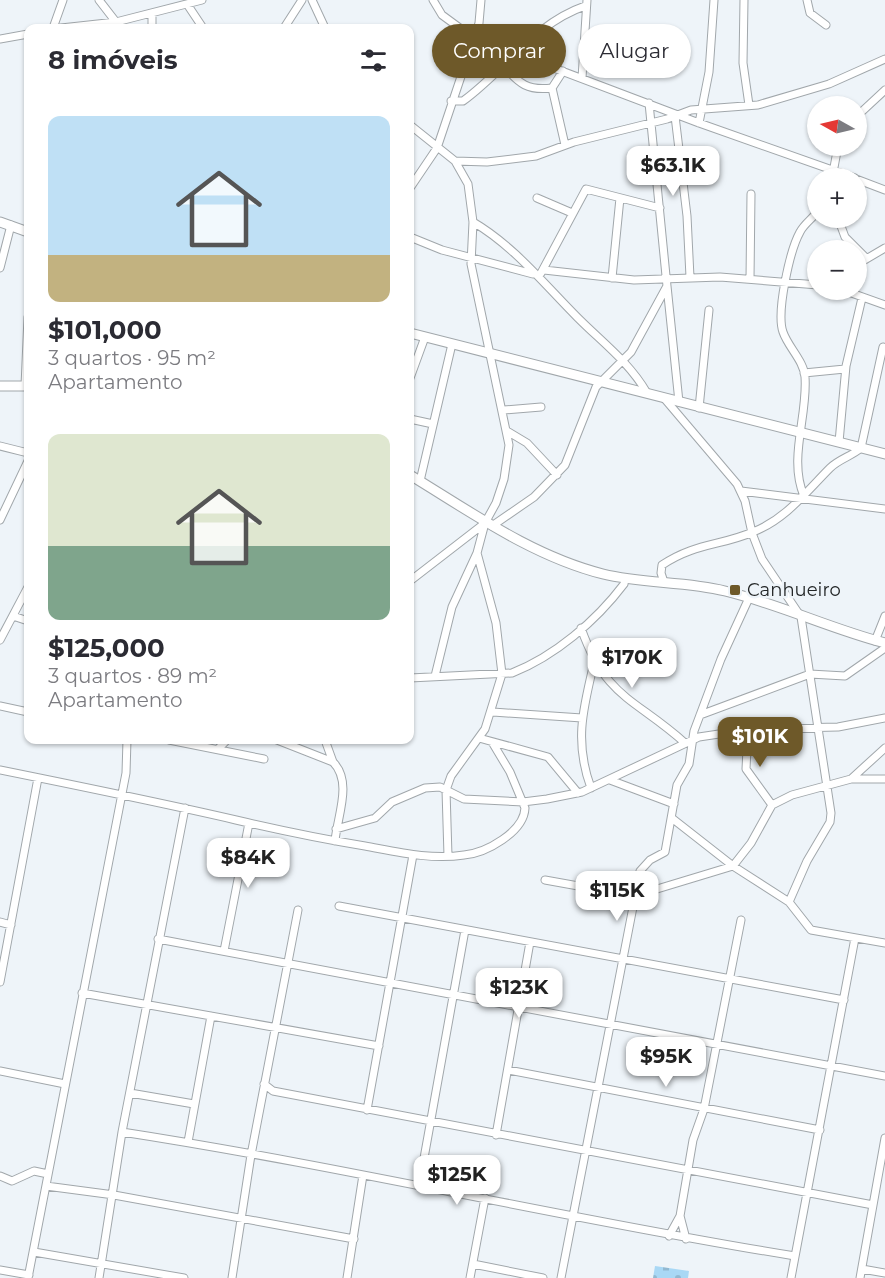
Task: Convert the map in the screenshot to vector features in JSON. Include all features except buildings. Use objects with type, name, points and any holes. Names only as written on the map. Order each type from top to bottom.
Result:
[{"type":"street","points":[[54,24],[63,0]]},
{"type":"street","points":[[99,0],[114,24],[152,13],[172,3],[187,4],[202,0]]},
{"type":"street","points":[[287,24],[302,0]]},
{"type":"street","points":[[312,0],[323,24]]},
{"type":"street","points":[[433,0],[442,15],[454,24]]},
{"type":"street","points":[[479,23],[481,0]]},
{"type":"street","points":[[699,123],[709,72],[714,0]]},
{"type":"street","points":[[744,0],[743,63],[749,105]]},
{"type":"street","points":[[807,0],[810,13],[826,26]]},
{"type":"street","points":[[551,24],[586,3]]},
{"type":"street","points":[[585,24],[586,3]]},
{"type":"street","points":[[187,4],[200,24]]},
{"type":"street","points":[[152,13],[152,24]]},
{"type":"street","points":[[0,39],[24,35]]},
{"type":"street","points":[[455,161],[519,159],[536,156],[565,145],[702,108],[749,105],[829,84],[885,59]]},
{"type":"street","points":[[414,182],[436,148],[461,78]]},
{"type":"street","points":[[451,101],[463,101],[490,78]]},
{"type":"street","points":[[516,78],[525,87],[552,88]]},
{"type":"street","points":[[559,78],[552,88],[565,145]]},
{"type":"street","points":[[582,78],[815,168]]},
{"type":"street","points":[[867,107],[885,90]]},
{"type":"street","points":[[649,103],[679,402]]},
{"type":"street","points":[[676,115],[687,216],[690,277]]},
{"type":"street","points":[[414,129],[455,161],[468,184],[473,222],[471,257],[504,410],[509,445],[504,479],[477,553],[452,607],[435,676]]},
{"type":"street","points":[[867,183],[885,190]]},
{"type":"street","points":[[537,276],[544,270],[586,189],[660,208]]},
{"type":"street","points":[[750,279],[751,194]]},
{"type":"street","points":[[537,198],[572,213]]},
{"type":"street","points":[[612,278],[620,198]]},
{"type":"street","points":[[0,222],[24,230]]},
{"type":"street","points":[[473,222],[502,241],[624,360],[647,393]]},
{"type":"street","points":[[803,497],[799,479],[804,373],[783,332],[786,282],[794,245],[807,223]]},
{"type":"street","points":[[0,268],[10,225]]},
{"type":"street","points":[[414,238],[537,276]]},
{"type":"street","points":[[867,257],[885,248]]},
{"type":"street","points":[[544,270],[667,283],[690,277],[807,284]]},
{"type":"street","points":[[414,574],[488,524],[534,497],[557,476],[565,465],[596,387],[624,360],[667,283]]},
{"type":"street","points":[[839,442],[845,369],[862,300]]},
{"type":"street","points":[[867,300],[885,305]]},
{"type":"street","points":[[699,408],[709,310]]},
{"type":"street","points":[[414,334],[885,454]]},
{"type":"street","points":[[414,367],[425,337]]},
{"type":"street","points":[[420,481],[452,344]]},
{"type":"street","points":[[664,582],[660,568],[670,560],[692,548],[752,533],[771,524],[803,497],[839,460],[861,448],[884,347]]},
{"type":"street","points":[[804,373],[845,369]]},
{"type":"street","points":[[0,386],[24,386]]},
{"type":"street","points":[[664,398],[727,471],[741,492],[762,559],[801,617],[804,649],[827,786],[830,822],[807,861],[789,902]]},
{"type":"street","points":[[504,410],[541,407]]},
{"type":"street","points":[[414,420],[433,424]]},
{"type":"street","points":[[507,431],[527,443],[557,476]]},
{"type":"street","points":[[0,446],[24,452]]},
{"type":"street","points":[[0,520],[3,505],[24,467]]},
{"type":"street","points":[[414,477],[488,524],[578,567],[625,579],[701,586],[749,598],[885,643]]},
{"type":"street","points":[[741,492],[803,497],[885,509]]},
{"type":"street","points":[[448,856],[446,790],[451,776],[479,738],[492,712],[502,674],[496,623],[477,553]]},
{"type":"street","points":[[414,678],[502,674],[528,667],[581,628],[614,597],[625,579]]},
{"type":"street","points":[[0,640],[24,595]]},
{"type":"street","points":[[561,1278],[634,896],[644,865],[665,852],[673,819],[677,785],[689,764],[700,716],[721,659],[749,598]]},
{"type":"street","points":[[13,616],[24,620]]},
{"type":"street","points":[[875,640],[885,616]]},
{"type":"street","points":[[581,628],[594,663],[623,698],[685,743]]},
{"type":"street","points":[[700,716],[810,674],[845,676],[885,648]]},
{"type":"street","points":[[591,788],[581,757],[582,718],[594,663]]},
{"type":"street","points":[[0,706],[24,711]]},
{"type":"street","points":[[492,712],[582,718]]},
{"type":"street","points":[[336,829],[375,818],[392,802],[425,788],[446,790],[464,799],[523,802],[578,793],[610,780],[693,739],[748,729],[818,728],[885,718]]},
{"type":"street","points":[[748,729],[746,769],[772,805]]},
{"type":"street","points":[[479,738],[548,757],[578,793]]},
{"type":"street","points":[[0,770],[335,841],[413,855],[466,855],[496,843],[522,820],[525,814],[523,802],[492,741]]},
{"type":"street","points":[[0,1270],[28,1276],[34,1252],[126,773],[127,744]]},
{"type":"street","points":[[191,744],[264,759]]},
{"type":"street","points":[[218,749],[223,744]]},
{"type":"street","points":[[287,744],[333,762]]},
{"type":"street","points":[[326,744],[333,762],[343,777],[335,841]]},
{"type":"street","points":[[851,780],[885,748]]},
{"type":"street","points":[[0,982],[38,778]]},
{"type":"street","points":[[545,880],[634,896],[733,866],[751,843],[772,805],[792,795],[851,780],[885,779]]},
{"type":"street","points":[[610,780],[674,804]]},
{"type":"street","points":[[99,1278],[114,1195],[122,1132],[185,808]]},
{"type":"street","points":[[673,819],[733,866],[789,902],[811,930],[885,943]]},
{"type":"street","points":[[224,951],[249,823]]},
{"type":"street","points":[[367,1110],[392,983],[413,855]]},
{"type":"street","points":[[339,906],[844,1000]]},
{"type":"street","points":[[232,1278],[251,1155],[298,910]]},
{"type":"street","points":[[669,1236],[680,1216],[693,1140],[704,1109],[741,920]]},
{"type":"street","points":[[0,922],[11,925]]},
{"type":"street","points":[[419,1186],[465,930]]},
{"type":"street","points":[[791,1278],[833,1066],[855,938]]},
{"type":"street","points":[[158,939],[885,1076]]},
{"type":"street","points":[[496,1135],[530,942]]},
{"type":"street","points":[[82,993],[379,1046]]},
{"type":"street","points":[[188,1142],[211,1016]]},
{"type":"street","points":[[508,1070],[820,1130]]},
{"type":"street","points":[[0,1071],[65,1084]]},
{"type":"street","points":[[264,1084],[273,1091],[367,1110],[873,1205]]},
{"type":"street","points":[[262,1095],[273,1091]]},
{"type":"street","points":[[130,1093],[194,1104]]},
{"type":"street","points":[[122,1132],[188,1142],[485,1198],[669,1236],[795,1256]]},
{"type":"street","points":[[860,1278],[883,1160],[885,1138]]},
{"type":"street","points":[[0,1176],[12,1181],[34,1172],[48,1174]]},
{"type":"street","points":[[347,1278],[363,1175]]},
{"type":"street","points":[[46,1186],[114,1195],[354,1239]]},
{"type":"street","points":[[470,1278],[485,1198]]},
{"type":"street","points":[[680,1216],[686,1239]]},
{"type":"street","points":[[34,1252],[184,1278]]},
{"type":"street","points":[[473,1264],[543,1278]]},
{"type":"street","points":[[862,1269],[885,1273]]},
{"type":"green space","points":[[655,1266],[689,1271],[688,1278],[653,1278]]},
{"type":"place","name":"Canhueiro","points":[[735,590]]}]
